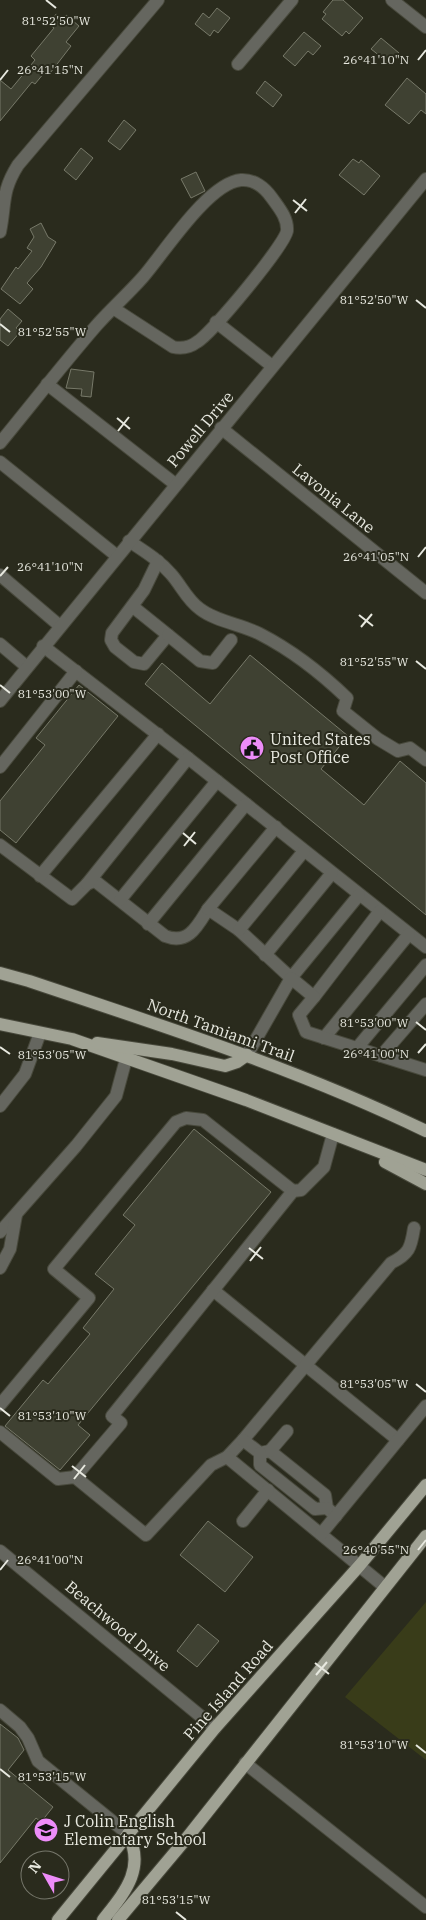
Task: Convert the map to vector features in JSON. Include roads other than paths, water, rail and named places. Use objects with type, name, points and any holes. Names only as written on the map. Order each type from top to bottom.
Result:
[{"type":"main road","name":"North Tamiami Trail","points":[[0,973],[29,981],[247,1055],[376,1106],[426,1130]]},
{"type":"main road","points":[[0,1024],[72,1039],[172,1054],[225,1066],[237,1062],[247,1055]]},
{"type":"main road","points":[[72,1039],[246,1100],[426,1170]]},
{"type":"main road","points":[[332,1134],[426,1184]]},
{"type":"main road","name":"Pine Island Road","points":[[58,1920],[215,1728],[360,1565],[426,1485]]},
{"type":"main road","points":[[118,1920],[246,1763],[426,1536]]},
{"type":"main road","points":[[103,1920],[126,1891],[135,1866],[135,1847],[128,1834]]},
{"type":"street","points":[[0,232],[3,216],[3,198],[9,180],[18,165],[158,0]]},
{"type":"street","points":[[238,64],[292,0]]},
{"type":"street","points":[[392,0],[423,20]]},
{"type":"street","name":"Powell Drive","points":[[0,701],[175,484],[426,179]]},
{"type":"street","points":[[0,443],[47,384],[113,308],[143,277],[204,203],[233,182],[241,180],[252,181],[262,186],[281,209],[287,227],[283,242],[198,342],[183,349],[161,341],[113,308]]},
{"type":"street","points":[[216,322],[272,366]]},
{"type":"street","points":[[47,384],[175,484]]},
{"type":"street","name":"Lavonia Lane","points":[[221,428],[426,593]]},
{"type":"street","points":[[0,462],[117,556]]},
{"type":"street","points":[[129,541],[158,561],[201,610],[260,634],[280,647],[319,674],[347,698],[343,711],[378,739],[398,751],[410,748],[426,760]]},
{"type":"street","points":[[158,561],[144,590],[112,633],[112,640],[115,647],[134,662],[144,664],[168,635]]},
{"type":"street","points":[[0,575],[60,626]]},
{"type":"street","points":[[132,606],[200,662],[206,664],[213,663],[231,640]]},
{"type":"street","points":[[0,644],[27,667]]},
{"type":"street","points":[[43,646],[158,734],[426,947]]},
{"type":"street","points":[[0,767],[76,671]]},
{"type":"street","points":[[40,876],[158,734]]},
{"type":"street","points":[[0,845],[72,899],[87,884],[188,758]]},
{"type":"street","points":[[120,900],[217,781]]},
{"type":"street","points":[[148,924],[246,804]]},
{"type":"street","points":[[87,884],[95,882],[165,936],[176,940],[185,938],[276,827]]},
{"type":"street","points":[[238,930],[304,850]]},
{"type":"street","points":[[265,954],[332,873]]},
{"type":"street","points":[[247,1055],[291,978],[359,895]]},
{"type":"street","points":[[208,909],[238,930],[314,997]]},
{"type":"street","points":[[380,911],[299,1015],[306,1032],[381,1056],[424,1066]]},
{"type":"street","points":[[324,1038],[409,934]]},
{"type":"street","points":[[357,1048],[426,965]]},
{"type":"street","points":[[381,1056],[426,1004]]},
{"type":"street","points":[[0,1106],[25,1074],[40,1033]]},
{"type":"street","points":[[0,1232],[76,1146],[116,1096],[126,1059]]},
{"type":"street","points":[[0,1405],[89,1298],[54,1269],[176,1122],[186,1118],[203,1120],[293,1191]]},
{"type":"street","points":[[75,1478],[121,1423],[112,1416],[293,1191],[300,1190],[324,1167],[332,1134]]},
{"type":"street","points":[[0,1268],[10,1249],[16,1214]]},
{"type":"street","points":[[0,1432],[58,1479],[75,1478],[146,1535],[211,1465],[227,1457],[243,1440],[391,1263],[405,1256],[412,1243],[414,1228]]},
{"type":"street","points":[[214,1290],[398,1440]]},
{"type":"street","points":[[321,1534],[332,1512],[398,1440],[426,1406]]},
{"type":"street","points":[[287,1431],[265,1452],[260,1465],[315,1509],[332,1512]]},
{"type":"street","points":[[243,1440],[265,1452]]},
{"type":"street","points":[[227,1457],[386,1587]]},
{"type":"street","points":[[243,1521],[268,1490]]},
{"type":"street","name":"Beachwood Drive","points":[[0,1551],[215,1728]]},
{"type":"street","points":[[0,1710],[20,1726],[28,1738],[38,1761],[128,1834]]},
{"type":"street","points":[[246,1763],[426,1906]]},
{"type":"place","name":"United States Post Office","points":[[252,748]]},
{"type":"place","name":"J Colin English Elementary School","points":[[46,1830]]}]
